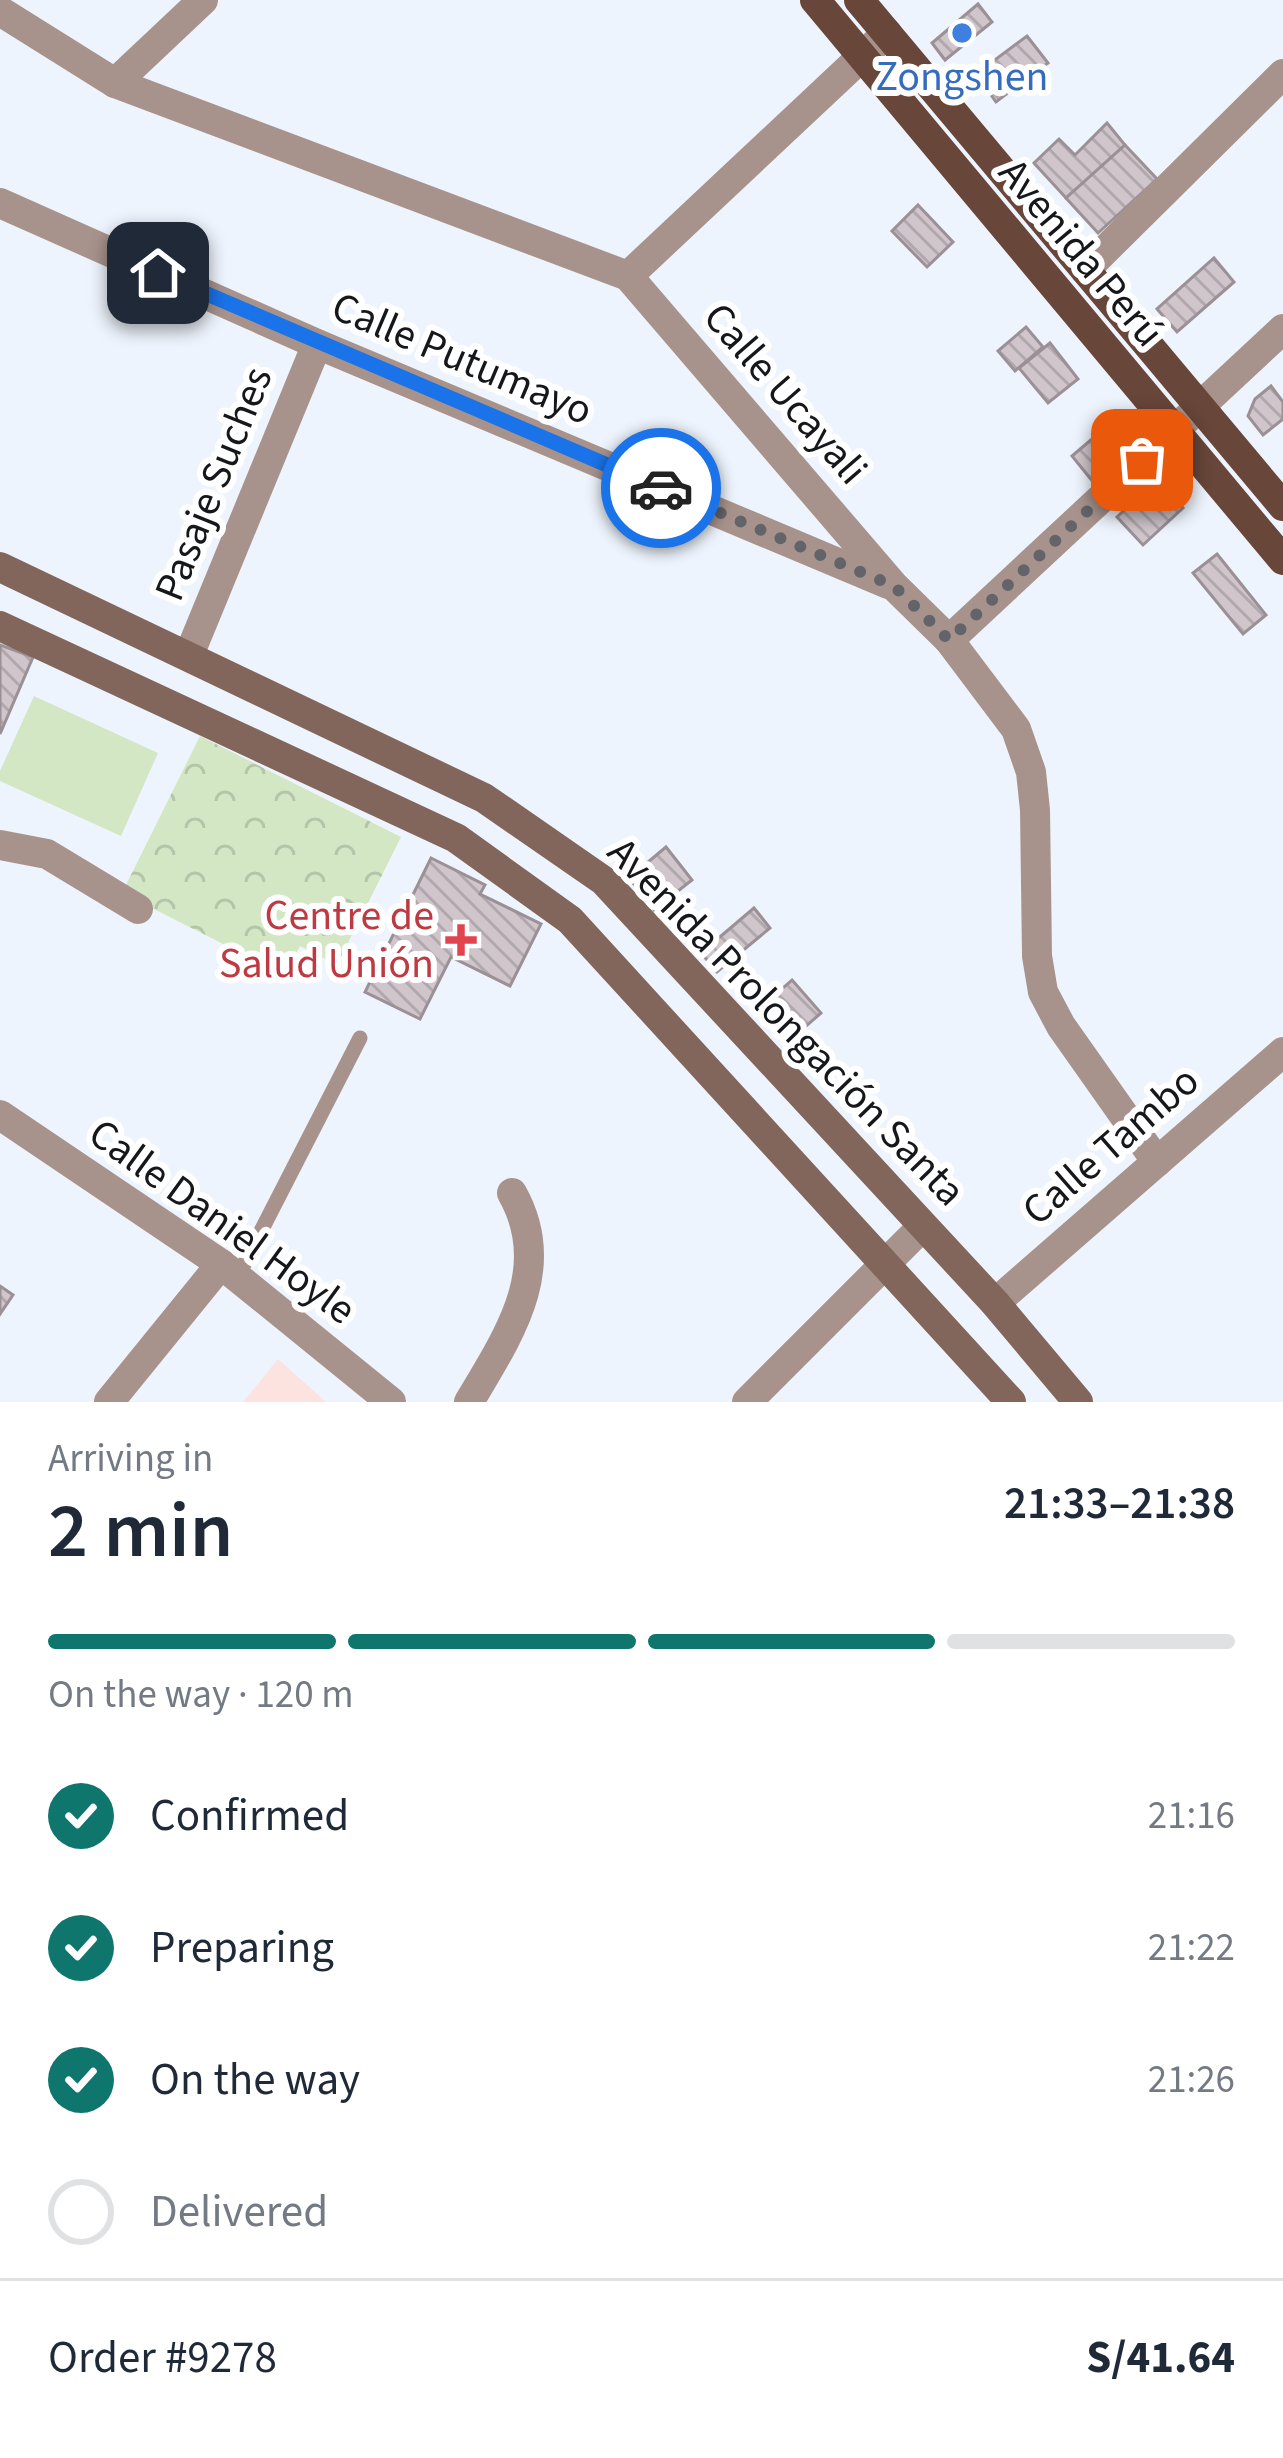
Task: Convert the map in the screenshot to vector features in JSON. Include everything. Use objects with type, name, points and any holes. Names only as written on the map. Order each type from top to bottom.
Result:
[{"type":"main road","name":"Avenida Perú","points":[[815,0],[1283,560]]},
{"type":"main road","name":"Avenida Perú","points":[[859,0],[1283,506]]},
{"type":"street","points":[[116,83],[203,0]]},
{"type":"street","name":"Calle Ucayali","points":[[0,11],[116,83],[628,276],[894,586],[949,640],[1016,729],[1030,772],[1037,956],[1043,992],[1061,1026],[1157,1162]]},
{"type":"street","points":[[628,276],[887,33]]},
{"type":"street","points":[[1084,270],[1283,74]]},
{"type":"street","name":"Calle Putumayo","points":[[0,203],[316,344],[894,586]]},
{"type":"street","points":[[949,640],[1283,329]]},
{"type":"street","name":"Pasaje Suches","points":[[190,656],[316,344]]},
{"type":"street","name":"Avenida Prolongación Santa","points":[[0,567],[484,798],[604,881],[995,1303],[1078,1402]]},
{"type":"street","name":"Avenida Prolongación Santa","points":[[0,626],[456,838],[570,920],[1011,1402]]},
{"type":"street","points":[[0,845],[47,854],[138,909]]},
{"type":"street","points":[[570,920],[604,881]]},
{"type":"street","name":"Calle Tambo","points":[[995,1303],[1283,1052]]},
{"type":"street","name":"Calle Daniel Hoyle","points":[[0,1115],[230,1270],[391,1402]]},
{"type":"street","points":[[469,1402],[523,1300],[531,1264],[526,1217],[512,1193]]},
{"type":"street","points":[[747,1402],[923,1226]]},
{"type":"street","points":[[109,1402],[230,1270]]},
{"type":"lane","points":[[230,1270],[360,1038]]},
{"type":"shaded area","points":[[278,1359],[326,1402],[243,1402]]},
{"type":"green space","points":[[34,696],[158,753],[121,836],[0,781],[0,771]]},
{"type":"green space","points":[[200,736],[401,837],[337,965],[300,946],[285,975],[122,893]]},
{"type":"building","name":"Zongshen","points":[[978,4],[992,22],[945,60],[932,43]]},
{"type":"building","points":[[1027,36],[1048,63],[996,102],[976,74]]},
{"type":"building","points":[[1107,123],[1125,145],[1066,198],[1034,163],[1059,139],[1075,155]]},
{"type":"building","points":[[1125,145],[1157,179],[1098,233],[1066,198]]},
{"type":"building","points":[[918,205],[953,242],[927,267],[892,231]]},
{"type":"building","points":[[1214,258],[1234,282],[1177,332],[1157,309]]},
{"type":"building","points":[[1026,327],[1043,347],[1015,371],[998,351]]},
{"type":"building","points":[[1050,343],[1078,379],[1048,403],[1019,368]]},
{"type":"building","points":[[1271,386],[1283,402],[1283,419],[1263,435],[1248,416],[1255,399]]},
{"type":"building","points":[[1112,422],[1134,449],[1094,483],[1072,456]]},
{"type":"building","points":[[1157,479],[1183,508],[1143,545],[1117,517]]},
{"type":"building","points":[[1217,554],[1266,615],[1243,634],[1193,573]]},
{"type":"building","points":[[0,645],[33,657],[0,734]]},
{"type":"building","points":[[666,847],[692,880],[654,910],[629,878]]},
{"type":"building","name":"Centre de Salud Unión","points":[[431,858],[485,885],[480,894],[541,924],[510,986],[451,957],[420,1019],[365,992]]},
{"type":"building","points":[[754,908],[770,928],[717,972],[701,953]]},
{"type":"building","points":[[792,980],[821,1013],[788,1042],[759,1009]]},
{"type":"building","points":[[0,1286],[13,1295],[0,1314]]},
{"type":"way so far","points":[[661,488],[894,586],[949,640],[1142,460]]},
{"type":"place","name":"Zongshen","points":[[962,33]]},
{"type":"place","name":"Centre de Salud Unión","points":[[461,940]]},
{"type":"route","points":[[158,273],[661,488]]}]
